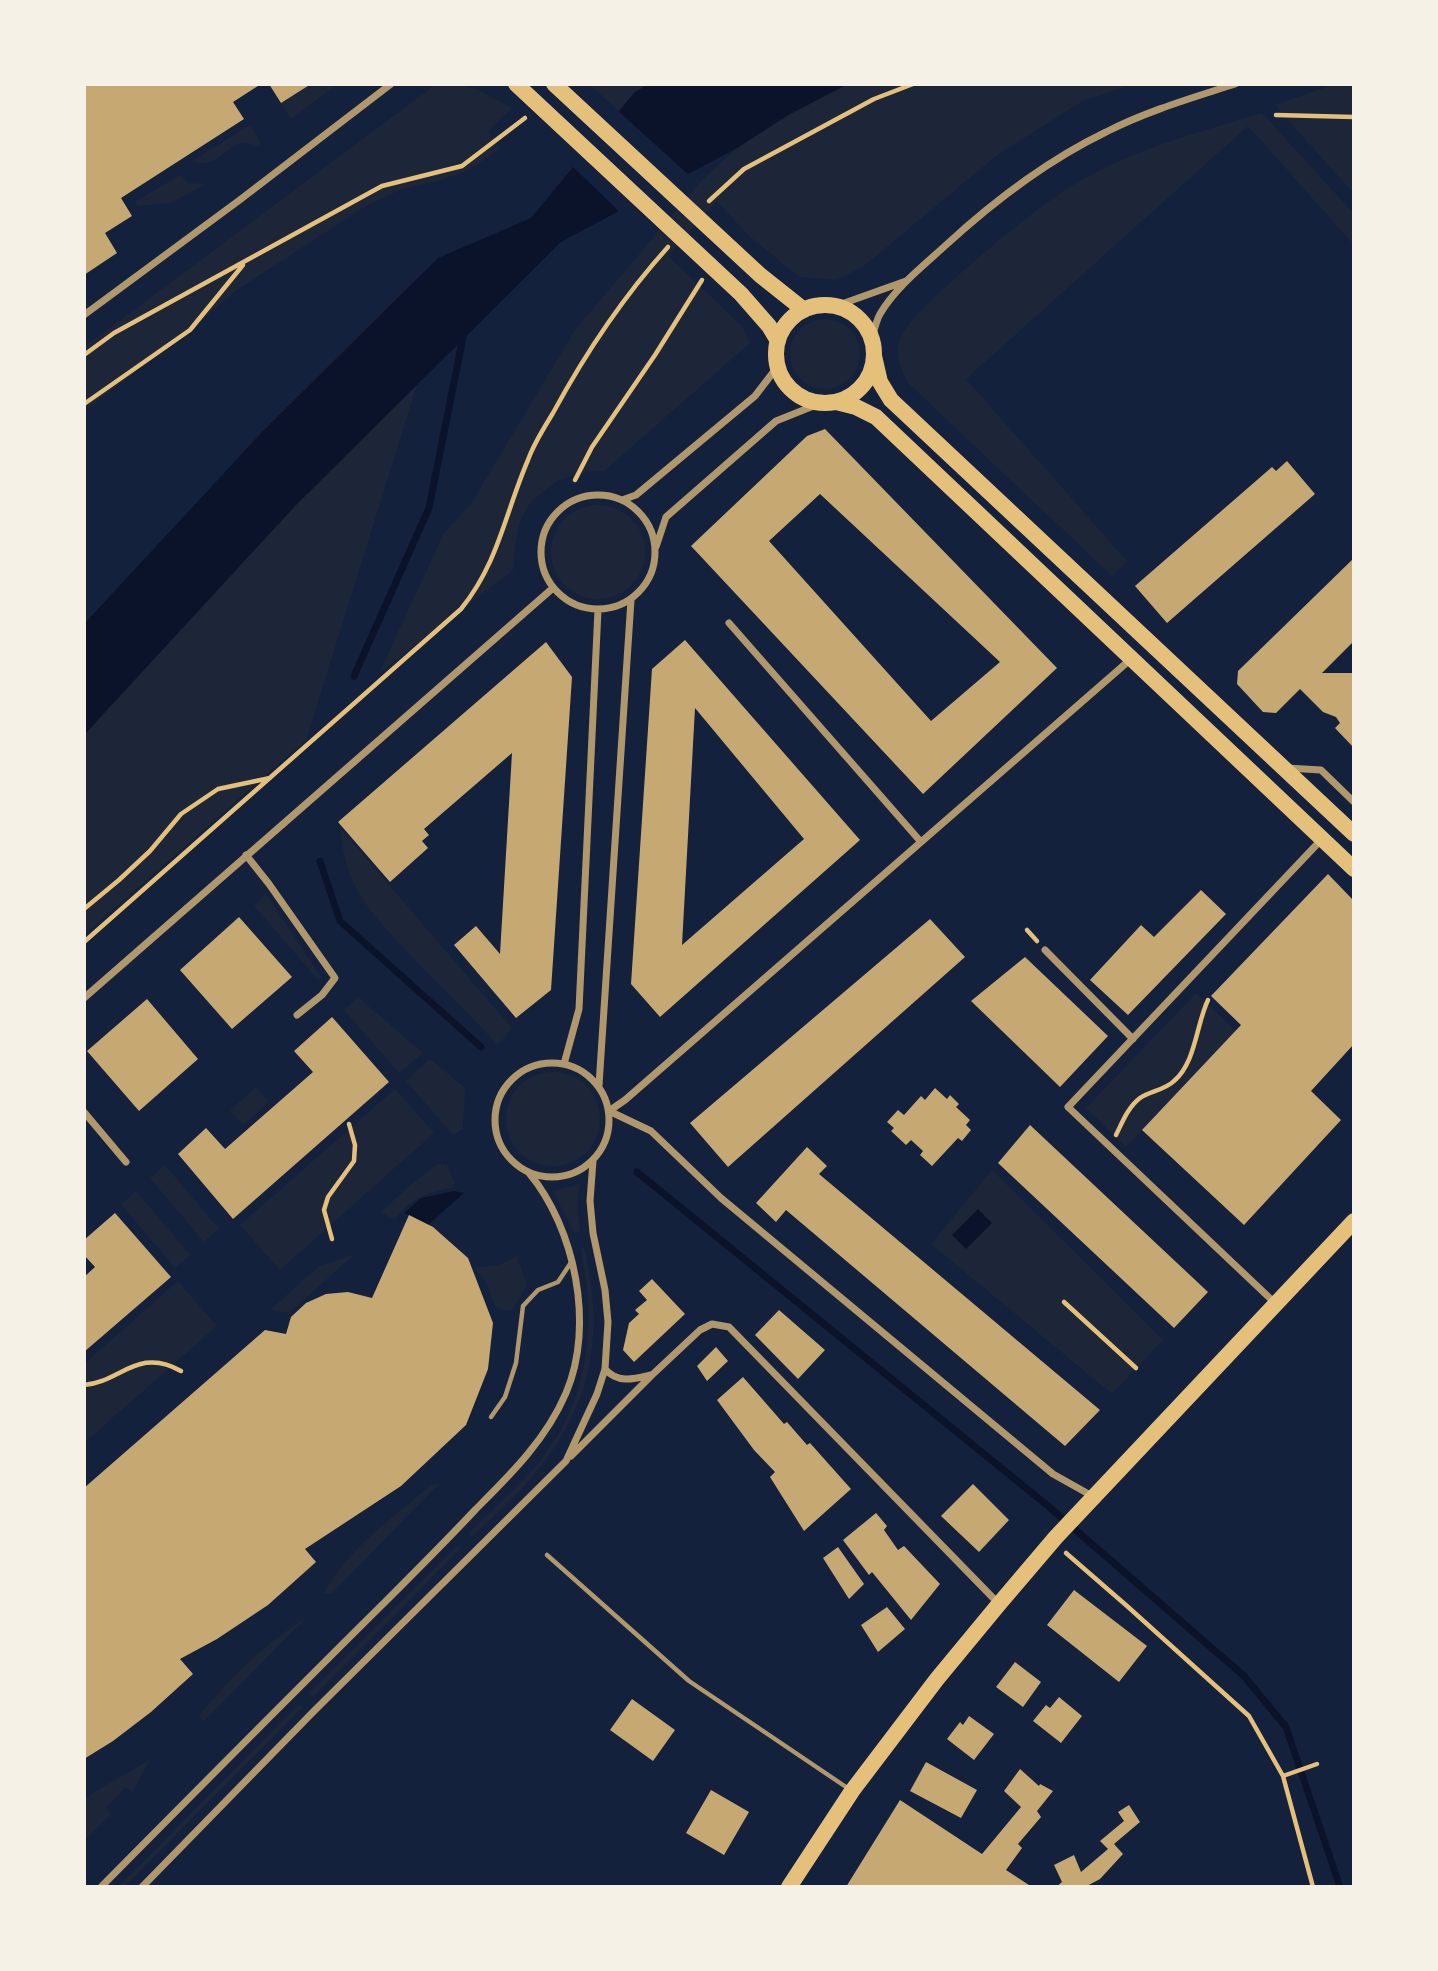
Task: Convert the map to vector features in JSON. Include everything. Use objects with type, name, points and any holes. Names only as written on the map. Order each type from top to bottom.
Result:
[{"type":"main road","points":[[516,84],[677,241],[741,294],[769,326],[778,341]]},
{"type":"main road","points":[[554,84],[760,275],[804,310]]},
{"type":"main road","points":[[1354,834],[891,400],[880,382],[873,347],[864,324],[852,313],[836,306],[820,305],[804,310],[790,319],[776,349],[778,366],[784,380],[794,391],[807,400],[856,407],[876,417],[1354,869]]},
{"type":"main road","points":[[829,402],[851,396],[862,386],[870,372],[873,347]]},
{"type":"main road","points":[[789,1887],[852,1791],[937,1679],[1054,1539],[1354,1221]]},
{"type":"street","points":[[84,315],[391,84]]},
{"type":"street","points":[[873,347],[880,315],[906,281],[1004,194],[1060,156],[1108,130],[1235,84]]},
{"type":"street","points":[[836,306],[871,296],[906,281]]},
{"type":"street","points":[[622,500],[636,495],[755,396],[778,366]]},
{"type":"street","points":[[655,548],[650,528],[639,512],[622,500],[603,495],[583,496],[565,505],[551,519],[542,537],[540,556],[544,573],[553,589],[573,604],[598,610],[615,608],[631,600],[645,586],[654,568],[655,548],[666,517],[776,421],[829,402]]},
{"type":"street","points":[[84,998],[553,589]]},
{"type":"street","points":[[529,1173],[552,1177],[574,1173],[593,1161],[604,1146],[609,1111],[599,1085],[631,600]]},
{"type":"street","points":[[565,1064],[579,1009],[598,610]]},
{"type":"street","points":[[729,623],[921,842]]},
{"type":"street","points":[[609,1111],[625,1100],[1132,659]]},
{"type":"street","points":[[1284,768],[1321,770],[1354,802]]},
{"type":"street","points":[[1276,1303],[1068,1107],[1321,839]]},
{"type":"street","points":[[246,855],[335,978],[322,995],[297,1016]]},
{"type":"street","points":[[1045,950],[1133,1039]]},
{"type":"street","points":[[101,1887],[524,1460],[548,1427],[566,1394],[573,1372],[579,1310],[572,1260],[562,1229],[545,1192],[529,1173],[513,1162],[501,1144],[494,1127],[496,1105],[505,1087],[517,1074],[538,1066],[565,1064],[579,1068],[599,1085]]},
{"type":"street","points":[[609,1111],[651,1130],[721,1198],[1053,1475],[1094,1497]]},
{"type":"street","points":[[84,1112],[126,1162]]},
{"type":"street","points":[[566,1461],[597,1394],[605,1369],[608,1322],[590,1201],[593,1161]]},
{"type":"street","points":[[142,1887],[652,1375],[700,1331],[712,1324],[729,1327],[999,1604]]},
{"type":"street","points":[[605,1369],[613,1377],[630,1380],[652,1375]]},
{"type":"lane","points":[[491,1417],[505,1397],[516,1363],[523,1306],[538,1290],[558,1282],[572,1260]]},
{"type":"lane","points":[[547,1555],[689,1682],[852,1791]]},
{"type":"path","points":[[707,203],[744,169],[874,99],[913,84]]},
{"type":"path","points":[[1276,115],[1354,117]]},
{"type":"path","points":[[84,355],[114,333],[382,186],[462,166],[527,117]]},
{"type":"path","points":[[84,942],[461,609],[478,587],[495,553],[528,458],[581,361],[653,263],[677,241]]},
{"type":"path","points":[[84,404],[190,330],[246,261]]},
{"type":"path","points":[[575,480],[592,447],[702,279]]},
{"type":"path","points":[[84,909],[150,851],[181,814],[218,789],[271,777]]},
{"type":"path","points":[[1114,1139],[1127,1113],[1140,1098],[1175,1080],[1189,1060],[1201,1014],[1208,1000]]},
{"type":"path","points":[[332,1240],[324,1210],[328,1197],[354,1161],[355,1145],[349,1124]]},
{"type":"path","points":[[1064,1302],[1136,1368]]},
{"type":"path","points":[[84,1385],[96,1384],[125,1368],[141,1364],[157,1362],[181,1371]]},
{"type":"path","points":[[1054,1539],[1249,1716],[1283,1776],[1313,1887]]},
{"type":"path","points":[[1283,1776],[1317,1764]]},
{"type":"shaded area","points":[[311,84],[338,84],[291,119],[281,103]]},
{"type":"shaded area","points":[[458,84],[478,90],[512,108],[488,131],[500,149],[470,169],[439,181],[402,189],[364,207],[234,292],[193,328],[84,411],[84,347],[434,86]]},
{"type":"shaded area","points":[[589,84],[648,84],[634,93],[620,112]]},
{"type":"shaded area","points":[[648,84],[848,84],[790,114],[737,148],[561,242],[295,506],[84,735],[84,624],[262,432],[438,258],[531,218],[634,93]]},
{"type":"shaded area","points":[[848,84],[1135,84],[1084,100],[996,156],[864,266],[836,280],[799,277],[747,234],[717,201],[668,256],[742,326],[750,343],[604,471],[588,471],[557,481],[531,501],[520,521],[513,570],[379,673],[444,533],[471,504],[575,330],[702,180],[737,148],[790,114]]},
{"type":"shaded area","points":[[1335,84],[1354,84],[1354,194],[1275,105]]},
{"type":"shaded area","points":[[1262,113],[1354,214],[1354,245],[1248,126],[966,379],[1127,561],[1112,576],[909,384],[901,367],[898,345],[908,325],[948,285],[1002,238],[1065,190],[1102,169],[1143,151]]},
{"type":"shaded area","points":[[250,125],[261,143],[255,147],[247,143],[240,144],[211,161],[192,161]]},
{"type":"shaded area","points":[[180,175],[188,183],[205,184],[171,203],[137,206],[135,202]]},
{"type":"shaded area","points":[[825,319],[850,329],[860,354],[850,379],[825,389],[800,379],[790,354],[800,329]]},
{"type":"shaded area","points":[[417,385],[306,740],[84,935],[84,735],[295,506]]},
{"type":"shaded area","points":[[598,505],[616,509],[631,519],[641,534],[645,552],[641,570],[631,585],[616,595],[598,599],[580,595],[565,585],[555,570],[551,552],[555,534],[565,519],[580,509]]},
{"type":"shaded area","points":[[341,829],[512,1028],[498,1045],[393,937],[367,906],[349,871],[343,851]]},
{"type":"shaded area","points":[[266,894],[321,977],[319,981],[254,906]]},
{"type":"shaded area","points":[[1196,993],[1236,1031],[1126,1147],[1086,1108]]},
{"type":"shaded area","points":[[358,997],[423,1053],[399,1073],[344,1010]]},
{"type":"shaded area","points":[[430,1059],[465,1088],[463,1129],[453,1135],[406,1081]]},
{"type":"shaded area","points":[[553,1072],[571,1076],[586,1086],[596,1101],[600,1119],[596,1137],[586,1152],[571,1162],[553,1166],[535,1162],[520,1152],[510,1137],[506,1119],[510,1101],[520,1086],[535,1076]]},
{"type":"shaded area","points":[[256,1087],[269,1102],[243,1125],[230,1110]]},
{"type":"shaded area","points":[[395,1089],[434,1133],[280,1270],[240,1225]]},
{"type":"shaded area","points":[[438,1164],[447,1165],[455,1183],[452,1188],[420,1198],[406,1207],[395,1220],[381,1212],[415,1181]]},
{"type":"shaded area","points":[[165,1165],[219,1229],[204,1242],[150,1178]]},
{"type":"shaded area","points":[[992,1170],[1163,1340],[1112,1394],[931,1244]]},
{"type":"shaded area","points":[[580,1184],[577,1204],[580,1231],[574,1233],[553,1191]]},
{"type":"shaded area","points":[[136,1191],[190,1255],[175,1268],[121,1204]]},
{"type":"shaded area","points":[[454,1191],[464,1193],[428,1225],[404,1213],[421,1198]]},
{"type":"shaded area","points":[[978,1209],[992,1223],[966,1249],[952,1235]]},
{"type":"shaded area","points":[[584,1247],[592,1293],[593,1335],[587,1374],[576,1409],[558,1443],[534,1475],[471,1537],[469,1533],[540,1461],[557,1437],[569,1412],[579,1386],[588,1331],[588,1304],[580,1248]]},
{"type":"shaded area","points":[[355,1254],[289,1313],[270,1310],[318,1267]]},
{"type":"shaded area","points":[[517,1257],[527,1285],[512,1310],[505,1311],[495,1306],[486,1282],[474,1268],[498,1265]]},
{"type":"shaded area","points":[[178,1281],[217,1326],[84,1443],[84,1364]]},
{"type":"shaded area","points":[[440,1483],[332,1593],[324,1593],[346,1562],[372,1534],[431,1485]]},
{"type":"shaded area","points":[[458,1545],[461,1548],[313,1697],[309,1693]]},
{"type":"shaded area","points":[[305,1619],[203,1721],[199,1715],[236,1675],[275,1639]]},
{"type":"shaded area","points":[[299,1704],[303,1707],[124,1887],[118,1887]]},
{"type":"shaded area","points":[[151,1758],[132,1793],[126,1787],[106,1807],[111,1814],[84,1841],[84,1800]]},
{"type":"pier","points":[[617,110],[691,177],[622,214],[571,165]]},
{"type":"building","points":[[84,84],[261,84],[233,102],[244,119],[121,198],[132,216],[105,233],[117,253],[84,275]]},
{"type":"building","points":[[269,84],[311,84],[281,103]]},
{"type":"building","points":[[825,429],[1057,668],[923,794],[691,546],[807,436]],"holes":[[[820,494],[1000,662],[931,721],[769,541]]]},
{"type":"building","points":[[1287,461],[1315,494],[1167,623],[1135,586],[1272,467],[1276,471]]},
{"type":"building","points":[[1354,558],[1354,641],[1322,673],[1354,673],[1354,748],[1335,728],[1340,723],[1336,717],[1323,712],[1300,689],[1276,713],[1263,712],[1237,684],[1238,671]]},
{"type":"building","points":[[685,640],[860,840],[660,1017],[631,984],[652,669]],"holes":[[[695,708],[804,839],[682,945]]]},
{"type":"building","points":[[546,642],[572,677],[551,990],[516,1018],[454,945],[476,926],[500,954],[512,753],[424,829],[429,835],[422,841],[428,848],[390,882],[338,822]]},
{"type":"building","points":[[1328,874],[1354,901],[1354,1044],[1311,1091],[1341,1120],[1244,1225],[1142,1130],[1241,1025],[1211,996]]},
{"type":"building","points":[[1201,890],[1226,914],[1128,1015],[1090,980],[1141,925],[1154,937]]},
{"type":"building","points":[[239,917],[292,977],[232,1029],[180,970]]},
{"type":"building","points":[[930,919],[965,957],[728,1167],[690,1123]]},
{"type":"building","points":[[1025,957],[1108,1036],[1060,1087],[971,1001]]},
{"type":"building","points":[[147,999],[198,1059],[139,1111],[87,1051]]},
{"type":"building","points":[[332,1017],[389,1082],[233,1219],[178,1154],[206,1128],[225,1149],[313,1072],[294,1051]]},
{"type":"building","points":[[935,1088],[947,1099],[950,1095],[959,1104],[956,1107],[970,1120],[966,1125],[971,1130],[962,1141],[958,1138],[932,1166],[920,1155],[923,1151],[911,1140],[906,1145],[891,1131],[894,1128],[887,1122],[898,1110],[904,1115],[921,1096],[925,1100]]},
{"type":"building","points":[[1030,1125],[1208,1292],[1174,1328],[998,1163]]},
{"type":"building","points":[[807,1147],[827,1166],[819,1174],[1100,1410],[1065,1446],[786,1210],[776,1222],[756,1203]]},
{"type":"building","points":[[115,1213],[171,1277],[84,1352],[84,1277],[95,1267],[84,1255],[84,1240]]},
{"type":"building","points":[[409,1215],[433,1227],[468,1258],[493,1323],[488,1369],[466,1425],[401,1486],[305,1549],[316,1562],[268,1605],[217,1639],[180,1659],[193,1674],[151,1712],[84,1759],[84,1488],[265,1330],[286,1334],[291,1317],[306,1303],[326,1294],[348,1292],[372,1298]]},
{"type":"building","points":[[652,1279],[685,1314],[634,1362],[623,1350],[629,1323],[639,1314],[635,1310],[647,1300],[639,1291]]},
{"type":"building","points":[[779,1310],[825,1350],[798,1379],[755,1335]]},
{"type":"building","points":[[716,1347],[728,1361],[707,1381],[697,1366]]},
{"type":"building","points":[[743,1377],[784,1424],[787,1422],[807,1445],[810,1443],[851,1489],[804,1531],[770,1477],[775,1472],[754,1450],[717,1400]]},
{"type":"building","points":[[973,1484],[1009,1520],[979,1552],[941,1516]]},
{"type":"building","points":[[876,1513],[887,1526],[884,1530],[898,1550],[904,1546],[940,1584],[911,1620],[872,1572],[869,1575],[843,1540]]},
{"type":"building","points":[[838,1547],[864,1584],[849,1599],[823,1558]]},
{"type":"building","points":[[1074,1590],[1147,1646],[1119,1682],[1047,1625]]},
{"type":"building","points":[[887,1607],[905,1629],[878,1652],[861,1625]]},
{"type":"building","points":[[1015,1662],[1041,1682],[1023,1707],[996,1687]]},
{"type":"building","points":[[1059,1697],[1082,1716],[1061,1743],[1033,1721],[1046,1705],[1050,1708]]},
{"type":"building","points":[[632,1699],[675,1730],[653,1761],[610,1730]]},
{"type":"building","points":[[969,1716],[994,1734],[974,1760],[947,1739],[960,1722],[963,1725]]},
{"type":"building","points":[[926,1762],[977,1790],[961,1818],[910,1791]]},
{"type":"building","points":[[1020,1769],[1039,1786],[1040,1784],[1053,1791],[1037,1811],[1041,1817],[1018,1844],[1022,1848],[1006,1870],[1032,1887],[846,1887],[900,1800],[982,1854],[1021,1807],[1004,1791]]},
{"type":"building","points":[[711,1790],[749,1812],[724,1855],[686,1833]]},
{"type":"building","points":[[1129,1805],[1140,1822],[1114,1844],[1123,1854],[1100,1879],[1085,1887],[1056,1887],[1062,1882],[1054,1865],[1074,1855],[1081,1872],[1108,1849],[1100,1841],[1124,1821],[1118,1812]]},
{"type":"waterway","points":[[354,676],[429,508],[464,332]]},
{"type":"waterway","points":[[320,861],[340,921],[481,1047]]},
{"type":"waterway","points":[[637,1172],[1048,1506],[1244,1676],[1286,1727],[1340,1887]]}]
